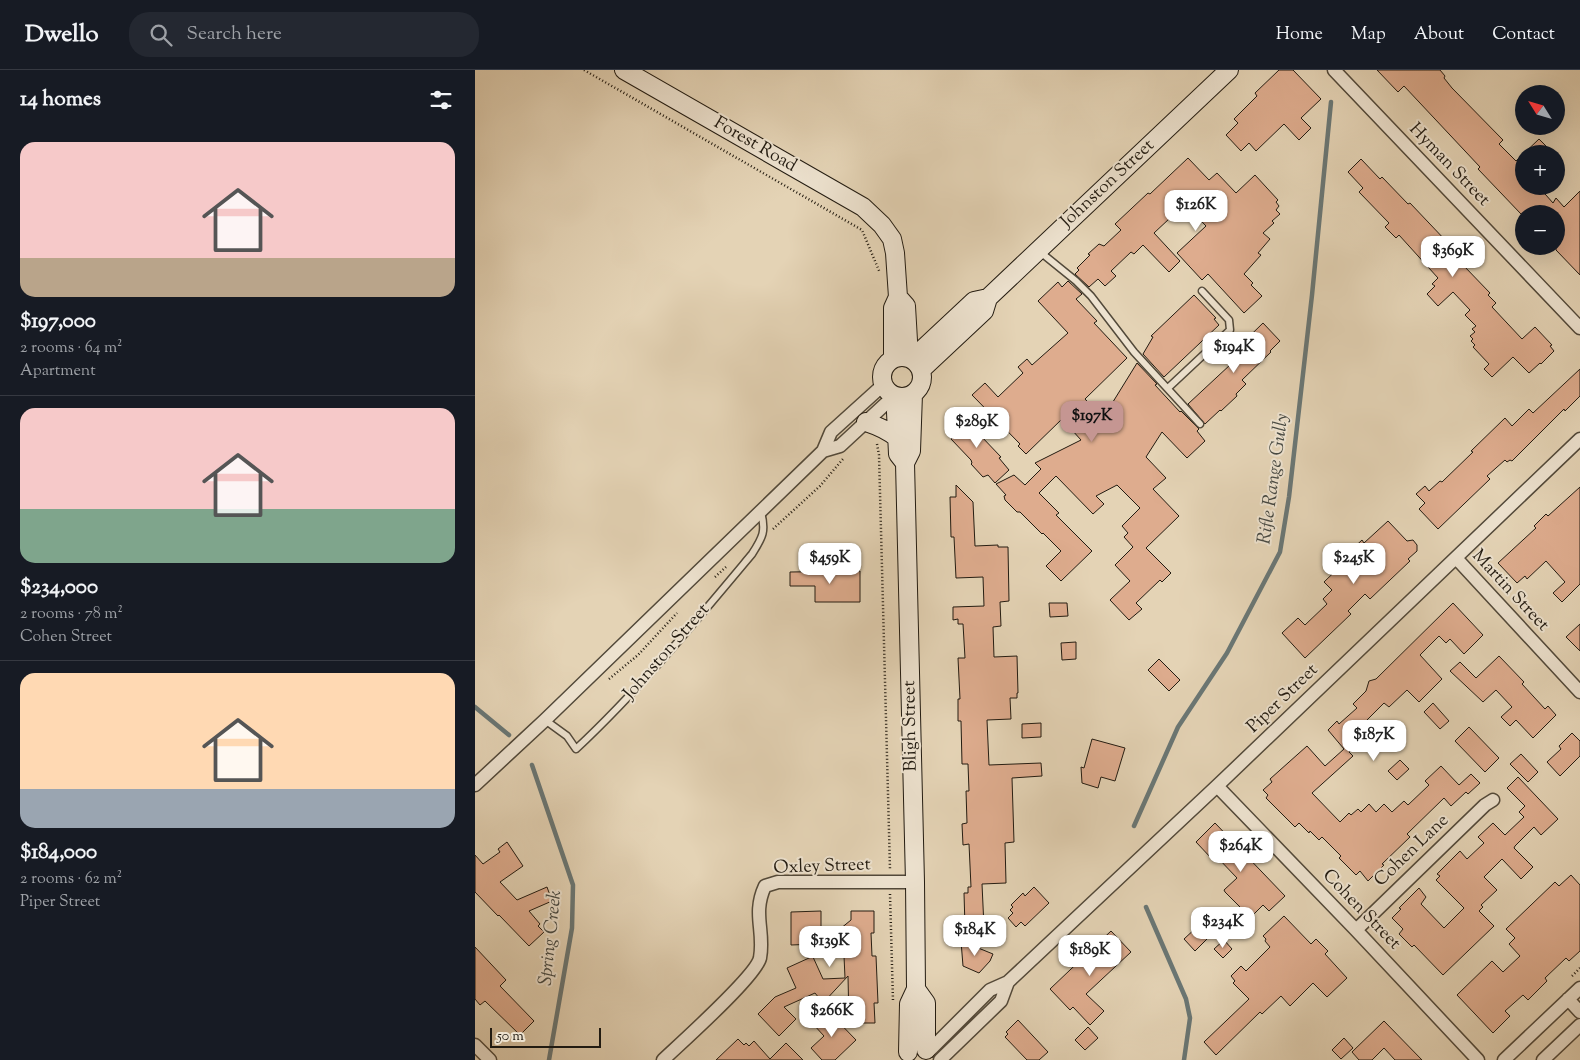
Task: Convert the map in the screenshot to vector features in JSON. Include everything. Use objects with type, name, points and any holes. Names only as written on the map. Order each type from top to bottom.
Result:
[{"type":"street","name":"Forest Road","points":[[624,70],[863,207],[882,224],[892,239],[895,253],[898,297],[906,306],[909,361]]},
{"type":"street","name":"Johnston Street","points":[[909,361],[974,301],[988,298],[1229,70]]},
{"type":"street","name":"Hyman Street","points":[[1334,70],[1580,328]]},
{"type":"street","points":[[909,361],[922,381],[920,386],[897,393],[882,372],[884,367],[909,361]]},
{"type":"street","name":"Johnston Street","points":[[823,451],[840,446],[897,393]]},
{"type":"street","name":"Johnston Street","points":[[475,785],[545,720],[823,451],[831,432],[897,393]]},
{"type":"street","name":"Bligh Street","points":[[897,393],[898,454],[905,463]]},
{"type":"street","name":"Bligh Street","points":[[897,393],[911,451],[905,463],[916,989],[909,1004],[905,1056]]},
{"type":"street","points":[[866,422],[881,426],[897,438]]},
{"type":"street","name":"Piper Street","points":[[933,1055],[990,990],[1008,982],[1217,786],[1580,439]]},
{"type":"street","name":"Martin Street","points":[[1456,558],[1580,692]]},
{"type":"street","name":"Cohen Street","points":[[1217,786],[1478,1060]]},
{"type":"street","name":"Cohen Lane","points":[[1356,930],[1485,805],[1493,800]]},
{"type":"street","name":"Oxley Street","points":[[663,1060],[737,989],[760,960],[762,943],[758,918],[759,898],[765,886],[778,882],[915,882]]},
{"type":"street","points":[[1504,1060],[1580,988]]},
{"type":"street","name":"Bligh Street","points":[[916,989],[926,1003],[933,1055]]},
{"type":"street","points":[[1568,999],[1580,1012]]},
{"type":"street","points":[[1543,1060],[1580,1025]]},
{"type":"street","points":[[475,1045],[490,1060]]},
{"type":"street","points":[[905,1056],[917,1048],[933,1055]]},
{"type":"lane","points":[[1038,250],[1070,275],[1086,291],[1134,352],[1200,424]]},
{"type":"lane","points":[[1168,388],[1230,330],[1229,320],[1202,291]]},
{"type":"lane","points":[[761,510],[764,524],[763,537]]},
{"type":"lane","name":"Johnston Street","points":[[545,720],[567,736],[576,749],[619,707],[665,657],[752,554],[763,537]]},
{"type":"path","points":[[584,70],[862,230],[883,280]]},
{"type":"path","points":[[853,435],[859,441],[865,440],[877,444],[879,455],[893,1001]]},
{"type":"path","points":[[763,537],[820,486],[846,456]]},
{"type":"path","points":[[713,578],[728,566]]},
{"type":"path","points":[[602,684],[638,655],[681,608]]},
{"type":"building","points":[[1279,70],[1293,70],[1321,99],[1301,118],[1311,128],[1299,140],[1284,124],[1256,151],[1249,143],[1241,151],[1226,135],[1238,123],[1234,119],[1257,96],[1255,93]]},
{"type":"building","points":[[1377,70],[1440,70],[1452,88],[1503,140],[1499,144],[1515,160],[1515,195],[1546,195],[1553,203],[1556,198],[1562,205],[1515,205],[1515,208],[1478,169],[1480,167],[1404,86],[1398,92]]},
{"type":"building","points":[[1539,139],[1545,145],[1533,145]]},
{"type":"building","points":[[1188,158],[1209,180],[1217,173],[1236,193],[1255,175],[1278,200],[1276,202],[1279,206],[1276,210],[1280,214],[1272,221],[1274,223],[1263,233],[1270,239],[1258,253],[1261,255],[1244,274],[1253,283],[1251,285],[1262,296],[1244,313],[1208,274],[1202,280],[1177,253],[1206,226],[1185,204],[1154,233],[1180,261],[1169,272],[1143,245],[1134,254],[1131,252],[1111,271],[1116,276],[1105,286],[1098,279],[1089,287],[1075,274],[1079,270],[1077,268],[1090,255],[1088,254],[1099,244],[1104,246],[1121,230],[1115,224]]},
{"type":"building","points":[[1361,159],[1380,179],[1382,177],[1408,204],[1410,203],[1466,262],[1463,265],[1490,293],[1488,295],[1496,303],[1492,307],[1522,339],[1535,327],[1552,345],[1550,346],[1554,351],[1541,364],[1529,373],[1513,357],[1492,377],[1484,369],[1489,364],[1473,347],[1475,345],[1471,341],[1473,339],[1470,336],[1475,332],[1472,329],[1476,326],[1465,315],[1470,310],[1453,292],[1438,306],[1427,294],[1435,286],[1432,284],[1438,278],[1399,235],[1396,238],[1385,227],[1389,223],[1359,192],[1363,188],[1348,172]]},
{"type":"building","points":[[1580,191],[1580,275],[1561,255],[1565,255],[1565,206]]},
{"type":"building","points":[[1068,281],[1082,294],[1076,299],[1097,321],[1094,323],[1127,358],[1085,399],[1103,418],[1137,363],[1180,412],[1199,429],[1197,431],[1205,441],[1187,458],[1162,432],[1146,457],[1166,478],[1153,489],[1179,516],[1146,548],[1171,573],[1162,582],[1160,580],[1136,603],[1142,609],[1129,620],[1110,600],[1130,581],[1115,565],[1133,547],[1124,537],[1128,533],[1122,526],[1140,508],[1117,485],[1096,496],[1104,504],[1093,514],[1056,476],[1039,493],[1059,513],[1056,515],[1092,551],[1061,581],[1046,566],[1061,551],[1005,500],[1004,496],[1006,495],[996,484],[1014,475],[1025,485],[1041,469],[1035,463],[1081,440],[1062,419],[1026,454],[1018,446],[1020,444],[972,395],[985,383],[998,397],[1023,373],[1018,367],[1027,359],[1032,365],[1068,333],[1038,301],[1058,282],[1062,287]]},
{"type":"building","points":[[1194,295],[1216,318],[1214,319],[1219,325],[1164,377],[1143,354],[1153,337],[1151,336]]},
{"type":"building","points":[[1263,323],[1280,341],[1242,380],[1246,384],[1236,394],[1237,396],[1205,424],[1188,404],[1231,364],[1226,359]]},
{"type":"building","points":[[1580,369],[1580,396],[1565,411],[1564,409],[1512,461],[1507,462],[1505,460],[1487,476],[1490,479],[1438,529],[1419,509],[1425,503],[1416,494],[1425,486],[1429,491],[1440,481],[1442,482],[1505,418],[1512,426],[1529,409],[1533,413]]},
{"type":"building","points":[[958,412],[1001,457],[999,458],[1009,470],[995,483],[988,475],[983,477],[971,464],[971,460],[951,439],[957,433],[947,423]]},
{"type":"building","points":[[956,485],[973,502],[975,546],[998,545],[998,547],[1008,547],[1009,601],[1000,602],[1001,626],[993,627],[994,657],[1017,656],[1018,693],[1017,698],[1010,698],[1011,719],[987,720],[989,765],[1041,763],[1042,776],[1012,778],[1014,842],[1005,843],[1006,883],[982,884],[984,927],[965,927],[964,893],[968,893],[968,887],[971,887],[969,844],[963,845],[962,824],[967,823],[966,791],[969,791],[968,764],[962,764],[961,721],[958,721],[958,699],[960,699],[958,658],[965,658],[963,624],[958,624],[958,619],[953,620],[953,607],[984,606],[983,577],[956,578],[954,537],[951,537],[950,497],[956,497]]},
{"type":"building","points":[[1580,487],[1580,584],[1562,602],[1553,593],[1565,582],[1546,561],[1527,579],[1525,576],[1517,583],[1498,563],[1536,528],[1534,526],[1546,514],[1548,516]]},
{"type":"building","points":[[1388,521],[1407,541],[1413,540],[1417,545],[1417,551],[1408,559],[1410,561],[1370,599],[1365,594],[1348,611],[1351,614],[1305,658],[1282,633],[1298,618],[1305,625],[1327,604],[1323,599],[1332,590],[1324,582],[1350,557],[1347,554],[1362,540],[1364,543]]},
{"type":"building","points":[[860,571],[860,602],[815,602],[815,586],[790,586],[790,572]]},
{"type":"building","points":[[1049,603],[1067,603],[1068,616],[1050,617]]},
{"type":"building","points":[[1453,603],[1483,635],[1464,654],[1450,639],[1446,643],[1439,636],[1420,655],[1442,679],[1419,702],[1407,690],[1389,707],[1384,703],[1364,723],[1372,732],[1349,752],[1353,756],[1312,793],[1340,822],[1349,813],[1351,815],[1358,809],[1361,812],[1369,804],[1376,812],[1384,804],[1392,812],[1404,801],[1408,805],[1429,785],[1425,781],[1441,766],[1459,785],[1471,774],[1480,783],[1468,794],[1466,792],[1451,806],[1444,798],[1407,834],[1410,837],[1382,864],[1384,865],[1368,881],[1360,871],[1356,875],[1322,837],[1319,840],[1299,823],[1295,827],[1266,798],[1268,795],[1263,790],[1272,782],[1270,779],[1307,746],[1325,766],[1344,749],[1328,730],[1337,721],[1339,724],[1357,708],[1353,704],[1366,691],[1369,681],[1376,679]]},
{"type":"building","points":[[1580,624],[1580,651],[1566,637]]},
{"type":"building","points":[[1076,642],[1076,659],[1062,660],[1061,643]]},
{"type":"building","points":[[1499,656],[1524,682],[1522,684],[1545,709],[1548,706],[1556,715],[1533,738],[1516,720],[1510,726],[1501,717],[1512,707],[1496,690],[1483,702],[1450,671],[1460,662],[1476,678]]},
{"type":"building","points":[[1159,659],[1180,680],[1169,691],[1148,670]]},
{"type":"building","points":[[1433,703],[1449,721],[1440,729],[1424,712]]},
{"type":"building","points":[[1041,723],[1041,737],[1022,738],[1022,724]]},
{"type":"building","points":[[1469,727],[1499,758],[1485,772],[1455,741]]},
{"type":"building","points":[[1572,733],[1580,741],[1580,756],[1560,776],[1547,762],[1561,749],[1559,746]]},
{"type":"building","points":[[1092,739],[1125,748],[1115,781],[1101,777],[1098,788],[1082,783],[1081,767],[1084,768]]},
{"type":"building","points":[[1521,754],[1538,772],[1528,782],[1510,764]]},
{"type":"building","points":[[1400,760],[1409,769],[1397,780],[1388,771]]},
{"type":"building","points":[[1518,777],[1558,819],[1541,835],[1534,827],[1515,846],[1514,848],[1533,867],[1521,879],[1502,859],[1484,877],[1497,890],[1481,905],[1483,907],[1479,911],[1494,926],[1443,975],[1414,945],[1412,947],[1399,934],[1403,929],[1392,918],[1419,888],[1426,897],[1421,904],[1444,928],[1464,908],[1436,880],[1440,876],[1437,874],[1460,851],[1467,859],[1484,843],[1478,837],[1493,823],[1505,835],[1524,817],[1519,812],[1525,806],[1507,788]]},
{"type":"building","points":[[1215,823],[1285,896],[1269,911],[1263,905],[1254,914],[1251,910],[1247,914],[1225,892],[1224,890],[1237,878],[1216,856],[1212,859],[1196,842]]},
{"type":"building","points":[[507,842],[523,866],[500,882],[517,900],[547,887],[552,901],[529,911],[544,932],[529,946],[475,892],[475,855],[483,864],[500,852],[498,849]]},
{"type":"building","points":[[1571,875],[1580,885],[1580,951],[1569,961],[1566,958],[1545,978],[1547,981],[1528,1000],[1523,995],[1505,1011],[1510,1016],[1493,1033],[1457,995],[1492,961],[1503,972],[1520,956],[1509,944],[1515,938],[1506,929],[1555,882],[1559,886]]},
{"type":"building","points":[[1034,887],[1049,903],[1025,926],[1021,922],[1016,927],[1008,918],[1013,913],[1010,910],[1013,907],[1011,905],[1023,893],[1025,896]]},
{"type":"building","points":[[821,911],[821,929],[840,929],[851,920],[851,911],[874,911],[874,933],[871,933],[872,956],[876,956],[878,1003],[874,1003],[875,1023],[849,1023],[848,976],[823,1003],[815,993],[784,1007],[796,1019],[779,1036],[758,1014],[775,997],[796,988],[787,968],[842,943],[791,945],[791,912]],"holes":[[[844,956],[845,978],[823,979],[813,957]]]},
{"type":"building","points":[[1284,916],[1311,944],[1316,939],[1328,951],[1325,954],[1347,978],[1327,997],[1313,983],[1290,1006],[1281,996],[1262,1014],[1260,1012],[1216,1055],[1204,1042],[1249,999],[1233,983],[1235,981],[1231,976],[1241,966],[1246,971],[1270,947],[1263,936]]},
{"type":"building","points":[[1197,927],[1208,938],[1195,951],[1184,939]]},
{"type":"building","points":[[1111,931],[1131,952],[1086,994],[1104,1011],[1090,1025],[1073,1007],[1070,1010],[1050,989]]},
{"type":"building","points":[[1224,940],[1232,949],[1223,958],[1214,949]]},
{"type":"building","points":[[961,941],[993,954],[990,961],[979,973],[963,966]]},
{"type":"building","points":[[475,947],[506,980],[500,986],[534,1021],[520,1035],[485,1001],[480,1005],[475,999]]},
{"type":"building","points":[[827,1010],[856,1040],[835,1060],[822,1060],[811,1048],[824,1036],[813,1024]]},
{"type":"building","points":[[1018,1020],[1048,1052],[1039,1060],[1027,1060],[1005,1037],[1008,1034],[1006,1032]]},
{"type":"building","points":[[1384,1021],[1422,1060],[1395,1060],[1384,1048],[1372,1060],[1359,1060],[1352,1052]]},
{"type":"building","points":[[1088,1027],[1098,1038],[1085,1050],[1075,1040]]},
{"type":"building","points":[[1344,1038],[1353,1048],[1341,1059],[1332,1050]]},
{"type":"building","points":[[738,1039],[744,1045],[746,1043],[749,1046],[754,1041],[770,1059],[786,1043],[803,1060],[716,1060]]},
{"type":"waterway","name":"Rifle Range Gully","points":[[1134,826],[1178,727],[1227,653],[1280,552],[1289,497],[1312,295],[1331,102]]},
{"type":"waterway","name":"Spring Creek","points":[[475,707],[509,735]]},
{"type":"waterway","name":"Spring Creek","points":[[532,765],[573,885],[572,928],[549,1060]]},
{"type":"waterway","name":"Rifle Range Gully","points":[[1146,907],[1186,999],[1190,1018],[1184,1060]]}]
